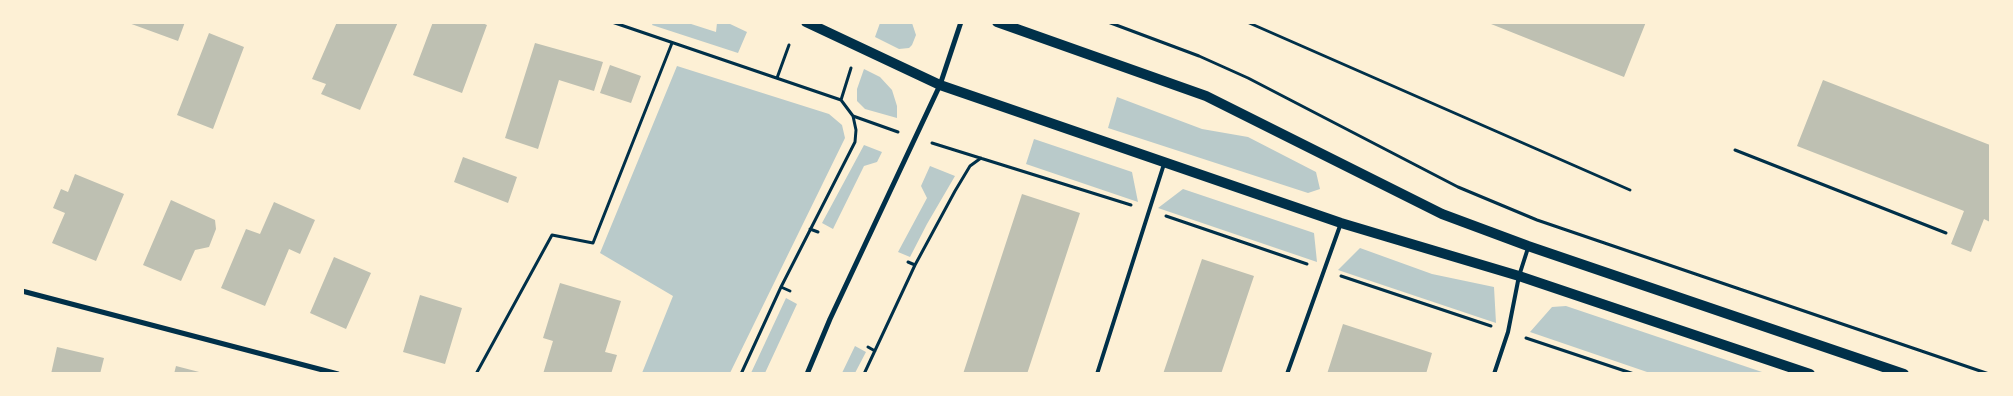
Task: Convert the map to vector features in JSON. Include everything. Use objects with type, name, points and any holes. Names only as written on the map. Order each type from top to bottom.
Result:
[{"type":"main road","points":[[806,22],[940,85],[1341,223],[1519,276],[1810,374]]},
{"type":"main road","points":[[998,22],[1206,96],[1442,214],[1528,246],[1904,374]]},
{"type":"street","points":[[807,374],[830,319],[940,85],[961,22]]},
{"type":"street","points":[[22,291],[314,366],[338,374]]},
{"type":"street","points":[[311,374],[314,366]]},
{"type":"lane","points":[[1097,374],[1164,162]]},
{"type":"lane","points":[[1287,374],[1341,223]]},
{"type":"lane","points":[[1494,374],[1508,332],[1519,276],[1528,246]]},
{"type":"path","points":[[612,22],[841,100],[853,116],[856,130],[855,142],[781,287],[741,374]]},
{"type":"path","points":[[1108,22],[1199,56],[1248,78],[1458,186],[1537,220],[1989,374]]},
{"type":"path","points":[[1247,22],[1630,190]]},
{"type":"path","points":[[476,374],[552,235],[593,243],[672,44]]},
{"type":"path","points":[[777,78],[789,45]]},
{"type":"path","points":[[853,116],[916,138],[1149,210],[1634,374]]},
{"type":"path","points":[[1734,150],[1946,233]]},
{"type":"path","points":[[864,374],[916,266],[970,166],[982,158]]},
{"type":"path","points":[[810,229],[818,232]]},
{"type":"path","points":[[908,262],[916,266]]},
{"type":"path","points":[[781,287],[790,291]]},
{"type":"path","points":[[868,347],[875,351]]},
{"type":"shaded area","points":[[653,23],[688,23],[716,32],[717,23],[728,23],[747,32],[738,53],[652,25]]},
{"type":"shaded area","points":[[880,23],[912,23],[916,35],[912,45],[909,48],[899,49],[875,37]]},
{"type":"shaded area","points":[[677,66],[829,114],[842,125],[845,138],[730,373],[642,373],[673,296],[600,253]]},
{"type":"shaded area","points":[[864,69],[880,77],[892,90],[897,106],[897,118],[865,109],[857,101],[857,89]]},
{"type":"shaded area","points":[[1117,97],[1202,129],[1248,137],[1316,172],[1320,189],[1308,193],[1108,128]]},
{"type":"shaded area","points":[[1034,139],[1132,172],[1138,202],[1026,164]]},
{"type":"shaded area","points":[[864,145],[882,152],[877,162],[864,166],[833,229],[822,223]]},
{"type":"shaded area","points":[[930,166],[955,176],[910,257],[898,252],[927,198],[921,186]]},
{"type":"shaded area","points":[[1183,189],[1314,233],[1317,262],[1158,208]]},
{"type":"shaded area","points":[[1360,248],[1432,274],[1494,287],[1496,323],[1338,270]]},
{"type":"shaded area","points":[[786,298],[797,304],[765,373],[751,373]]},
{"type":"shaded area","points":[[1566,306],[1765,373],[1650,373],[1530,332],[1552,307]]},
{"type":"shaded area","points":[[855,346],[866,352],[855,373],[842,373]]},
{"type":"building","points":[[126,22],[185,22],[178,41]]},
{"type":"building","points":[[337,22],[398,22],[360,110],[321,94],[326,84],[312,79]]},
{"type":"building","points":[[433,22],[480,22],[487,25],[462,93],[413,75]]},
{"type":"building","points":[[1486,22],[1646,22],[1624,77]]},
{"type":"building","points":[[209,33],[244,47],[213,129],[177,115]]},
{"type":"building","points":[[535,43],[603,62],[594,91],[559,80],[538,149],[505,138]]},
{"type":"building","points":[[610,65],[641,76],[631,103],[600,93]]},
{"type":"building","points":[[1823,80],[1990,145],[1990,222],[1984,219],[1971,252],[1951,244],[1964,211],[1797,146]]},
{"type":"building","points":[[463,157],[517,177],[508,203],[454,182]]},
{"type":"building","points":[[75,174],[124,194],[96,261],[52,243],[65,213],[53,208],[61,189],[68,192]]},
{"type":"building","points":[[1022,194],[1080,213],[1027,374],[963,374]]},
{"type":"building","points":[[171,200],[215,220],[216,229],[209,247],[195,250],[181,281],[143,265]]},
{"type":"building","points":[[274,202],[315,220],[300,254],[289,249],[265,306],[221,288],[246,229],[260,234]]},
{"type":"building","points":[[334,257],[371,273],[346,329],[310,313]]},
{"type":"building","points":[[1202,259],[1254,276],[1221,374],[1163,374]]},
{"type":"building","points":[[560,283],[621,301],[605,352],[617,355],[611,374],[543,374],[553,341],[543,338]]},
{"type":"building","points":[[420,295],[462,308],[445,364],[403,352]]},
{"type":"building","points":[[1343,324],[1432,353],[1426,374],[1327,374]]},
{"type":"building","points":[[57,347],[104,358],[100,374],[51,374]]},
{"type":"building","points":[[176,366],[203,373],[203,374],[174,374]]}]
